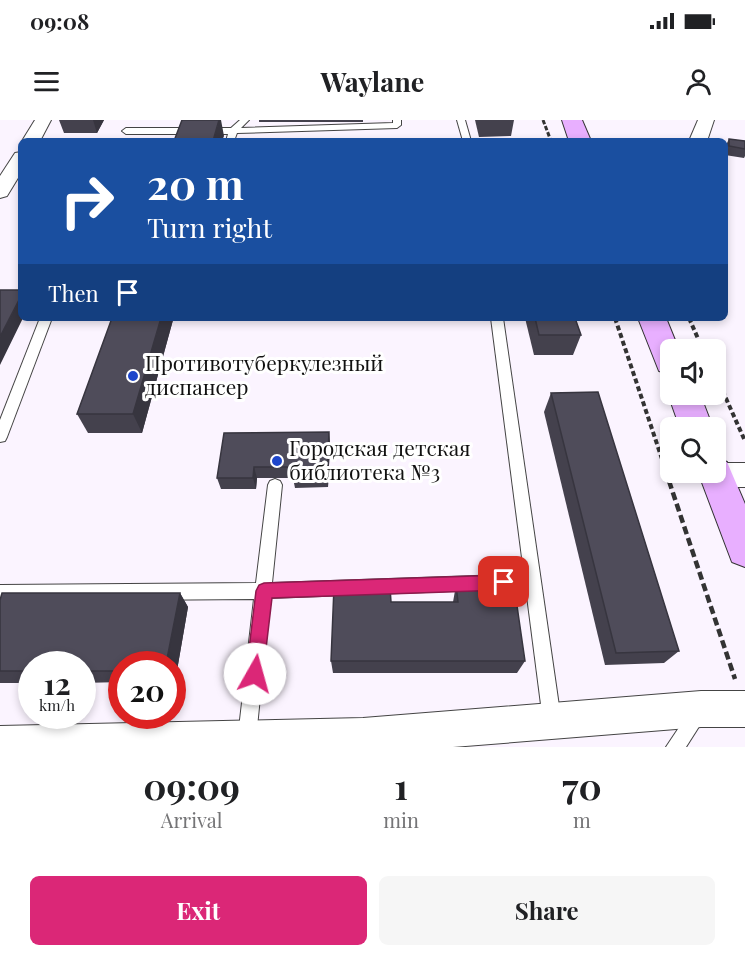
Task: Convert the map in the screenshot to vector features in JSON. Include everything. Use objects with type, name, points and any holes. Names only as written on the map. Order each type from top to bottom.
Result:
[{"type":"main road","points":[[572,120],[579,138]]},
{"type":"main road","points":[[653,321],[660,339]]},
{"type":"main road","points":[[726,474],[745,550]]},
{"type":"street","points":[[33,138],[43,120]]},
{"type":"street","points":[[699,138],[706,120]]},
{"type":"street","points":[[0,192],[18,162]]},
{"type":"street","points":[[0,744],[247,737],[364,742],[552,721],[701,709],[741,698]]},
{"type":"lane","points":[[123,138],[131,120]]},
{"type":"lane","points":[[231,138],[232,131],[245,120]]},
{"type":"lane","points":[[126,131],[232,131],[397,126],[398,120]]},
{"type":"lane","points":[[461,120],[466,138]]},
{"type":"lane","points":[[0,437],[45,321]]},
{"type":"lane","points":[[497,321],[552,721]]},
{"type":"lane","points":[[247,737],[275,484]]},
{"type":"lane","points":[[0,593],[264,591],[504,582]]},
{"type":"lane","points":[[675,747],[701,709]]},
{"type":"path","points":[[543,120],[550,138]]},
{"type":"path","points":[[616,321],[741,698]]},
{"type":"path","points":[[690,321],[699,339]]},
{"type":"path","points":[[726,398],[745,441]]},
{"type":"building","points":[[182,120],[219,120],[214,138],[175,138]]},
{"type":"building","points":[[729,139],[745,141],[745,149],[729,146]]},
{"type":"building","points":[[0,290],[18,290],[18,302],[0,337]]},
{"type":"building","points":[[111,321],[160,321],[133,414],[77,414]]},
{"type":"building","points":[[536,321],[576,321],[581,335],[539,335]]},
{"type":"building","points":[[598,392],[679,651],[616,653],[551,393]]},
{"type":"building","name":"Городская детская библиотека №3","points":[[329,432],[327,476],[293,477],[293,467],[254,467],[253,478],[217,478],[224,433]]},
{"type":"building","points":[[456,585],[514,585],[525,661],[331,661],[334,587],[390,587],[391,602],[458,602]]},
{"type":"building","points":[[2,593],[180,593],[169,651],[108,651],[108,671],[96,671],[96,651],[18,651],[18,671],[0,671],[0,600]]},
{"type":"place","name":"Противотуберкулезный диспансер","points":[[133,376]]},
{"type":"place","name":"Городская детская библиотека №3","points":[[277,461]]},
{"type":"route","points":[[255,674],[264,591],[504,582]]}]
